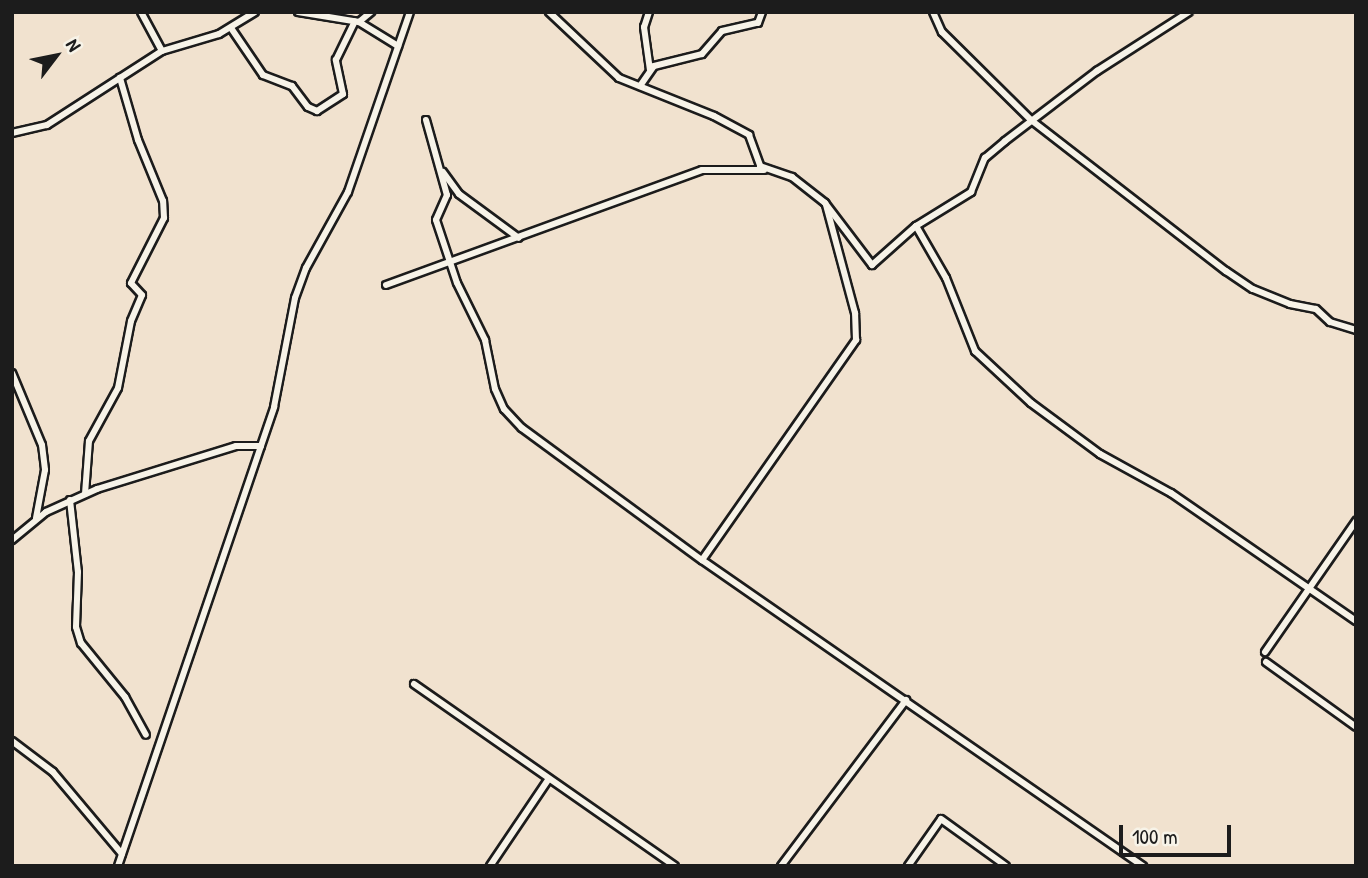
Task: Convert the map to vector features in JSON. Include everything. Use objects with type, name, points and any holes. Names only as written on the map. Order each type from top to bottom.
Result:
[{"type":"street","points":[[12,132],[47,125],[162,51],[231,28],[255,12]]},
{"type":"street","points":[[298,12],[357,21],[398,46]]},
{"type":"street","points":[[231,28],[263,75],[274,83],[281,79],[292,86],[308,107],[317,111],[343,94],[336,60],[357,21],[371,12]]},
{"type":"street","points":[[118,866],[261,446],[295,298],[306,268],[348,192],[410,12]]},
{"type":"street","points":[[549,12],[609,71],[749,135],[764,170]]},
{"type":"street","points":[[649,12],[644,27],[650,72]]},
{"type":"street","points":[[640,86],[650,72],[664,62],[702,54],[722,31],[758,23],[762,12]]},
{"type":"street","points":[[933,12],[942,32],[1031,120],[1226,271],[1253,289],[1290,304],[1316,309],[1330,322],[1356,330]]},
{"type":"street","points":[[386,285],[702,170],[764,170],[792,177],[825,203],[872,265],[916,226],[971,192],[985,158],[1031,120],[1097,71],[1189,12]]},
{"type":"street","points":[[143,13],[162,51]]},
{"type":"street","points":[[85,494],[89,441],[118,388],[131,321],[142,295],[131,283],[164,218],[163,201],[138,140],[120,78]]},
{"type":"street","points":[[426,120],[447,195],[436,220],[485,340],[504,409],[522,428],[702,560],[1143,866]]},
{"type":"street","points":[[439,164],[459,194],[519,238]]},
{"type":"street","points":[[702,560],[856,340],[851,295],[825,203]]},
{"type":"street","points":[[916,226],[946,278],[975,351],[996,372],[1070,433],[1171,493],[1356,621]]},
{"type":"street","points":[[12,373],[42,445],[45,471],[36,518]]},
{"type":"street","points":[[12,540],[36,518],[85,494],[236,446],[261,446]]},
{"type":"street","points":[[70,500],[78,572],[76,627],[81,643],[125,697],[146,735]]},
{"type":"street","points":[[1265,652],[1356,521]]},
{"type":"street","points":[[1266,662],[1356,727]]},
{"type":"street","points":[[414,684],[675,866]]},
{"type":"street","points":[[780,866],[906,699]]},
{"type":"street","points":[[12,741],[53,772],[122,854]]},
{"type":"street","points":[[490,866],[548,780]]},
{"type":"street","points":[[908,866],[941,819],[1006,866]]}]
